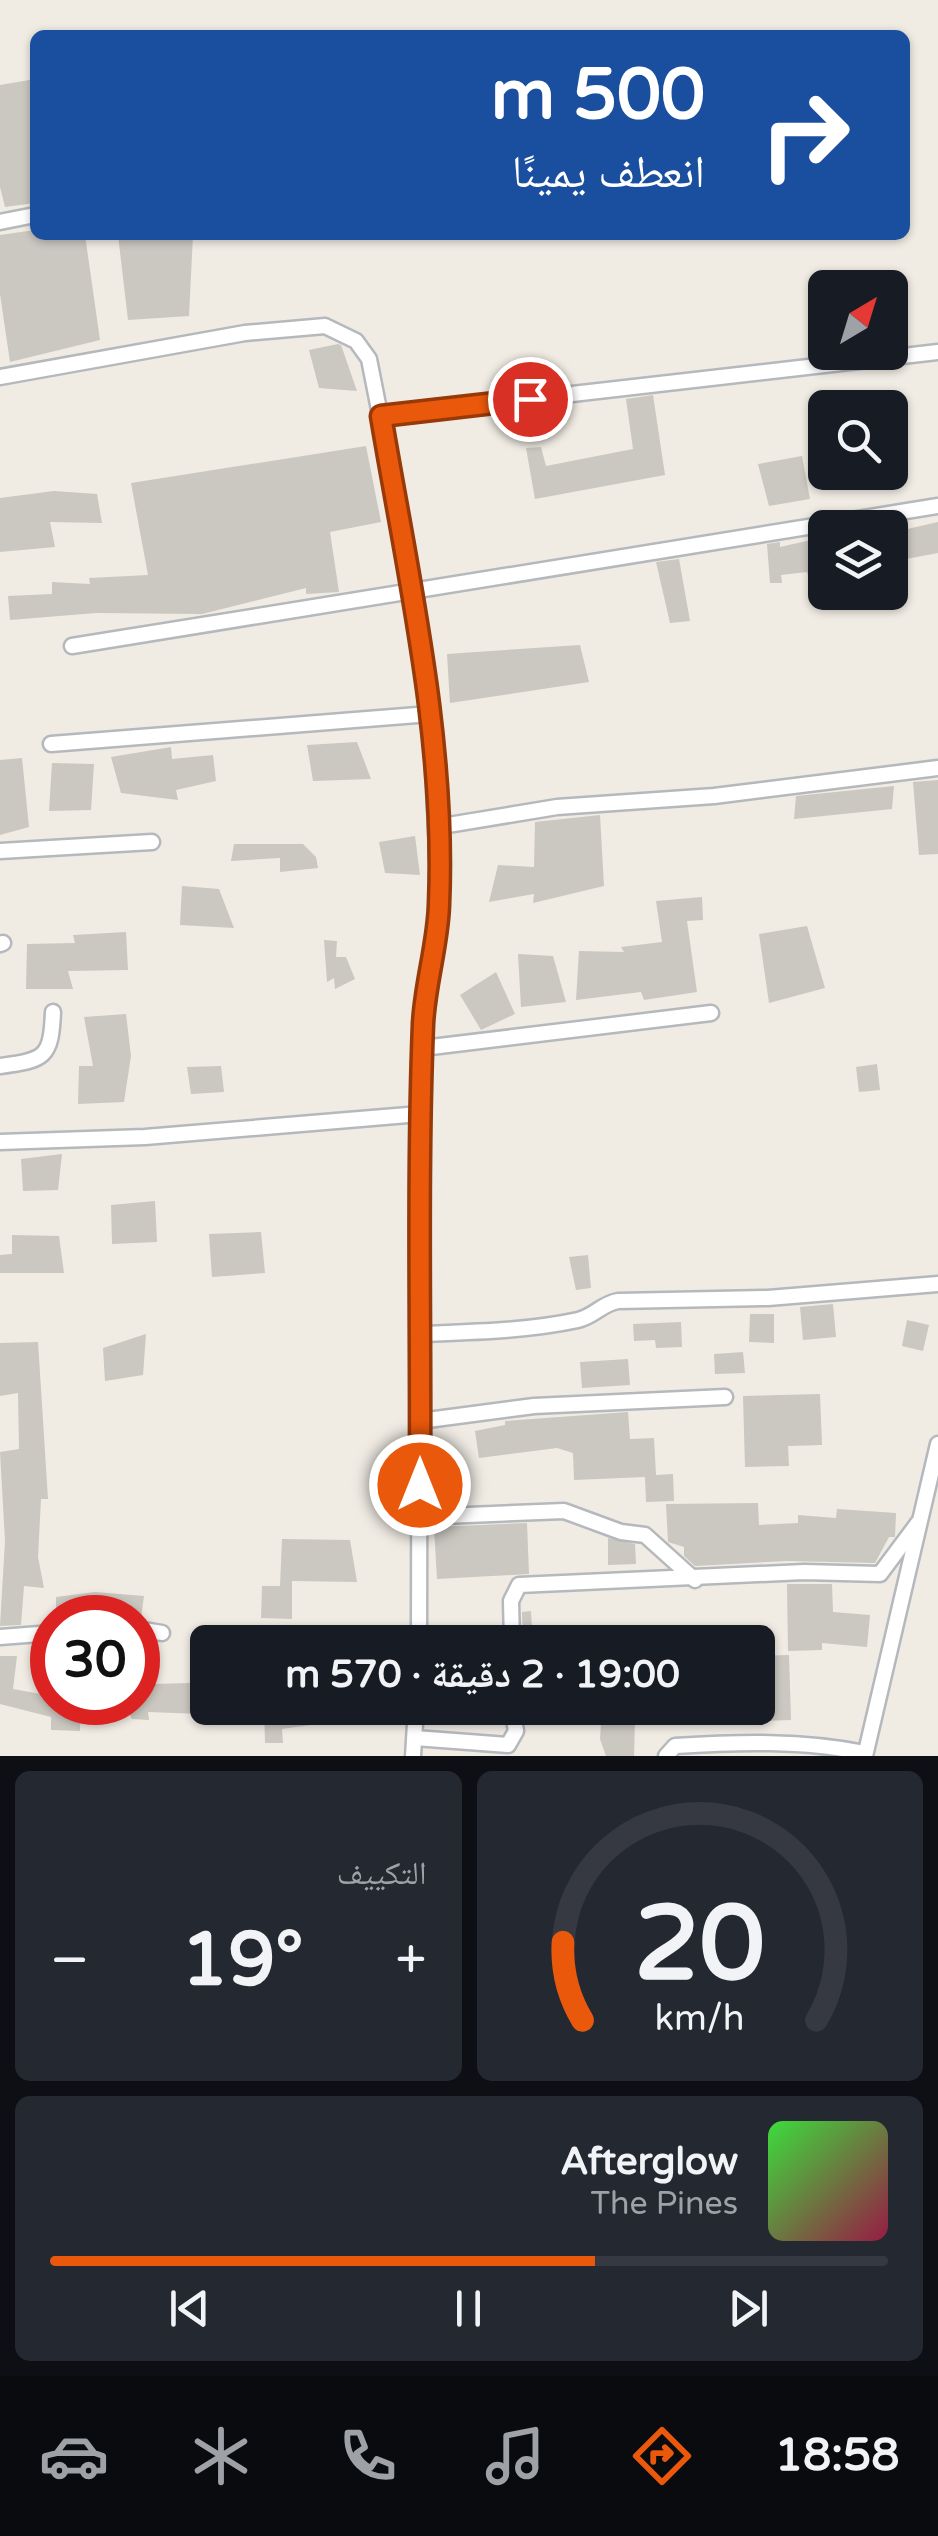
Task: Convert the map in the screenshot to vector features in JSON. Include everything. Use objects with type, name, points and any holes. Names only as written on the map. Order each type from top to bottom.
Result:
[{"type":"street","points":[[0,222],[30,216]]},
{"type":"street","points":[[0,377],[245,333],[325,326],[356,341],[369,359],[415,592],[430,714],[436,828],[439,904],[422,1048],[420,1114],[420,1625]]},
{"type":"street","points":[[381,416],[938,352]]},
{"type":"street","points":[[72,646],[938,506]]},
{"type":"street","points":[[52,744],[430,714]]},
{"type":"street","points":[[436,828],[556,807],[714,796],[938,768]]},
{"type":"street","points":[[0,851],[152,842]]},
{"type":"street","points":[[0,1066],[32,1062],[44,1055],[52,1044],[53,1012]]},
{"type":"street","points":[[422,1048],[711,1013]]},
{"type":"street","points":[[0,1142],[145,1137],[420,1114]]},
{"type":"street","points":[[421,1334],[552,1325],[584,1319],[602,1304],[618,1301],[768,1298],[938,1284]]},
{"type":"street","points":[[420,1421],[534,1406],[725,1398]]},
{"type":"street","points":[[666,1756],[674,1746],[732,1742],[811,1745],[865,1754],[938,1444]]},
{"type":"street","points":[[420,1517],[564,1511],[621,1532],[645,1535],[695,1580]]},
{"type":"street","points":[[512,1625],[511,1600],[519,1586],[804,1572],[880,1574],[918,1523]]},
{"type":"street","points":[[0,1637],[30,1635]]},
{"type":"street","points":[[413,1756],[415,1725]]},
{"type":"street","points":[[415,1738],[508,1745],[515,1725]]},
{"type":"building","points":[[30,80],[30,204],[5,207],[0,187],[0,85]]},
{"type":"building","points":[[30,231],[30,240],[86,240],[100,340],[10,362],[0,294],[0,235]]},
{"type":"building","points":[[119,240],[193,240],[189,316],[128,320]]},
{"type":"building","points":[[338,344],[357,391],[319,388],[309,350]]},
{"type":"building","points":[[653,395],[665,475],[535,499],[526,448],[541,447],[546,466],[633,449],[626,399]]},
{"type":"building","points":[[366,446],[381,522],[330,532],[339,592],[306,594],[306,588],[202,614],[96,613],[10,620],[8,596],[52,594],[52,582],[90,584],[89,578],[148,575],[131,483]]},
{"type":"building","points":[[802,456],[810,499],[769,506],[758,464]]},
{"type":"building","points":[[54,491],[97,494],[102,523],[50,522],[55,547],[0,552],[0,498]]},
{"type":"building","points":[[938,522],[938,553],[908,559],[908,529]]},
{"type":"building","points":[[808,541],[808,575],[781,575],[782,583],[770,583],[767,544],[780,542],[780,547]]},
{"type":"building","points":[[679,559],[690,621],[670,623],[656,562]]},
{"type":"building","points":[[580,645],[589,682],[450,703],[447,654]]},
{"type":"building","points":[[357,742],[371,779],[313,781],[307,745]]},
{"type":"building","points":[[171,747],[172,759],[213,755],[216,781],[176,790],[178,800],[121,793],[111,757]]},
{"type":"building","points":[[22,758],[29,827],[0,835],[0,760]]},
{"type":"building","points":[[52,763],[94,764],[91,810],[49,811]]},
{"type":"building","points":[[938,780],[938,854],[919,855],[913,782]]},
{"type":"building","points":[[894,786],[892,809],[794,819],[796,796]]},
{"type":"building","points":[[600,815],[604,886],[533,903],[534,894],[489,902],[498,865],[534,867],[535,822]]},
{"type":"building","points":[[415,836],[420,875],[385,873],[379,842]]},
{"type":"building","points":[[234,844],[303,844],[316,857],[318,868],[280,872],[280,858],[231,861]]},
{"type":"building","points":[[182,886],[219,889],[234,928],[180,925]]},
{"type":"building","points":[[702,897],[703,920],[687,921],[697,992],[644,1000],[641,992],[576,1000],[579,951],[624,952],[621,947],[662,942],[656,901]]},
{"type":"building","points":[[807,926],[825,988],[769,1003],[759,934]]},
{"type":"building","points":[[126,932],[128,970],[68,971],[73,989],[26,989],[27,944],[75,943],[73,935]]},
{"type":"building","points":[[324,940],[337,941],[336,957],[346,957],[355,979],[335,989],[334,978],[327,982]]},
{"type":"building","points":[[518,954],[553,956],[566,1002],[521,1007]]},
{"type":"building","points":[[496,972],[515,1014],[481,1030],[460,995]]},
{"type":"building","points":[[126,1014],[131,1056],[124,1102],[78,1104],[79,1066],[93,1066],[84,1017]]},
{"type":"building","points":[[877,1064],[880,1090],[859,1092],[856,1067]]},
{"type":"building","points":[[221,1066],[224,1092],[191,1094],[187,1067]]},
{"type":"building","points":[[62,1154],[58,1190],[23,1191],[21,1159]]},
{"type":"building","points":[[155,1201],[157,1242],[112,1244],[111,1205]]},
{"type":"building","points":[[261,1232],[265,1273],[212,1277],[209,1234]]},
{"type":"building","points":[[12,1235],[59,1236],[64,1273],[0,1273],[0,1255],[12,1254]]},
{"type":"building","points":[[588,1255],[591,1288],[576,1290],[569,1257]]},
{"type":"building","points":[[833,1304],[836,1337],[803,1340],[800,1307]]},
{"type":"building","points":[[750,1314],[774,1314],[774,1343],[749,1342]]},
{"type":"building","points":[[907,1320],[929,1325],[923,1351],[902,1346]]},
{"type":"building","points":[[681,1322],[682,1347],[656,1348],[655,1340],[634,1341],[633,1324]]},
{"type":"building","points":[[146,1334],[143,1375],[105,1381],[103,1348]]},
{"type":"building","points":[[38,1342],[48,1499],[41,1499],[38,1557],[44,1588],[24,1586],[21,1625],[0,1626],[5,1541],[0,1452],[19,1449],[18,1393],[0,1396],[0,1343]]},
{"type":"building","points":[[743,1352],[745,1373],[715,1374],[714,1354]]},
{"type":"building","points":[[628,1359],[630,1385],[582,1388],[580,1362]]},
{"type":"building","points":[[820,1394],[822,1445],[788,1446],[789,1466],[745,1467],[743,1396]]},
{"type":"building","points":[[628,1412],[630,1439],[654,1438],[656,1475],[673,1474],[674,1501],[646,1502],[645,1477],[574,1480],[573,1453],[557,1448],[479,1458],[475,1431],[505,1425],[505,1421]]},
{"type":"building","points":[[758,1503],[759,1525],[798,1523],[798,1515],[836,1518],[837,1509],[896,1513],[895,1537],[889,1537],[875,1563],[787,1561],[695,1566],[684,1556],[684,1547],[668,1542],[666,1504]]},
{"type":"building","points":[[527,1523],[529,1574],[437,1579],[434,1527]]},
{"type":"building","points":[[608,1538],[635,1544],[636,1564],[608,1565]]},
{"type":"building","points":[[282,1539],[350,1540],[357,1582],[292,1581],[292,1619],[261,1618],[262,1586],[280,1586]]},
{"type":"building","points":[[787,1584],[832,1584],[833,1612],[870,1615],[867,1647],[822,1643],[822,1650],[788,1651]]},
{"type":"building","points":[[95,1592],[132,1595],[72,1595]]},
{"type":"building","points":[[531,1611],[532,1625],[522,1625],[522,1612]]},
{"type":"building","points":[[775,1655],[789,1655],[791,1720],[775,1720]]},
{"type":"building","points":[[0,1656],[17,1656],[13,1689],[30,1692],[30,1712],[0,1704]]},
{"type":"building","points":[[190,1683],[190,1714],[160,1712],[160,1684]]},
{"type":"building","points":[[51,1725],[80,1725],[80,1731],[51,1730]]},
{"type":"building","points":[[264,1725],[311,1725],[282,1729],[283,1743],[265,1743]]},
{"type":"building","points":[[601,1725],[635,1725],[634,1756],[606,1756],[600,1739]]},
{"type":"route","points":[[420,1485],[420,1114],[424,1017],[439,904],[430,714],[415,592],[381,416],[530,399]]}]
